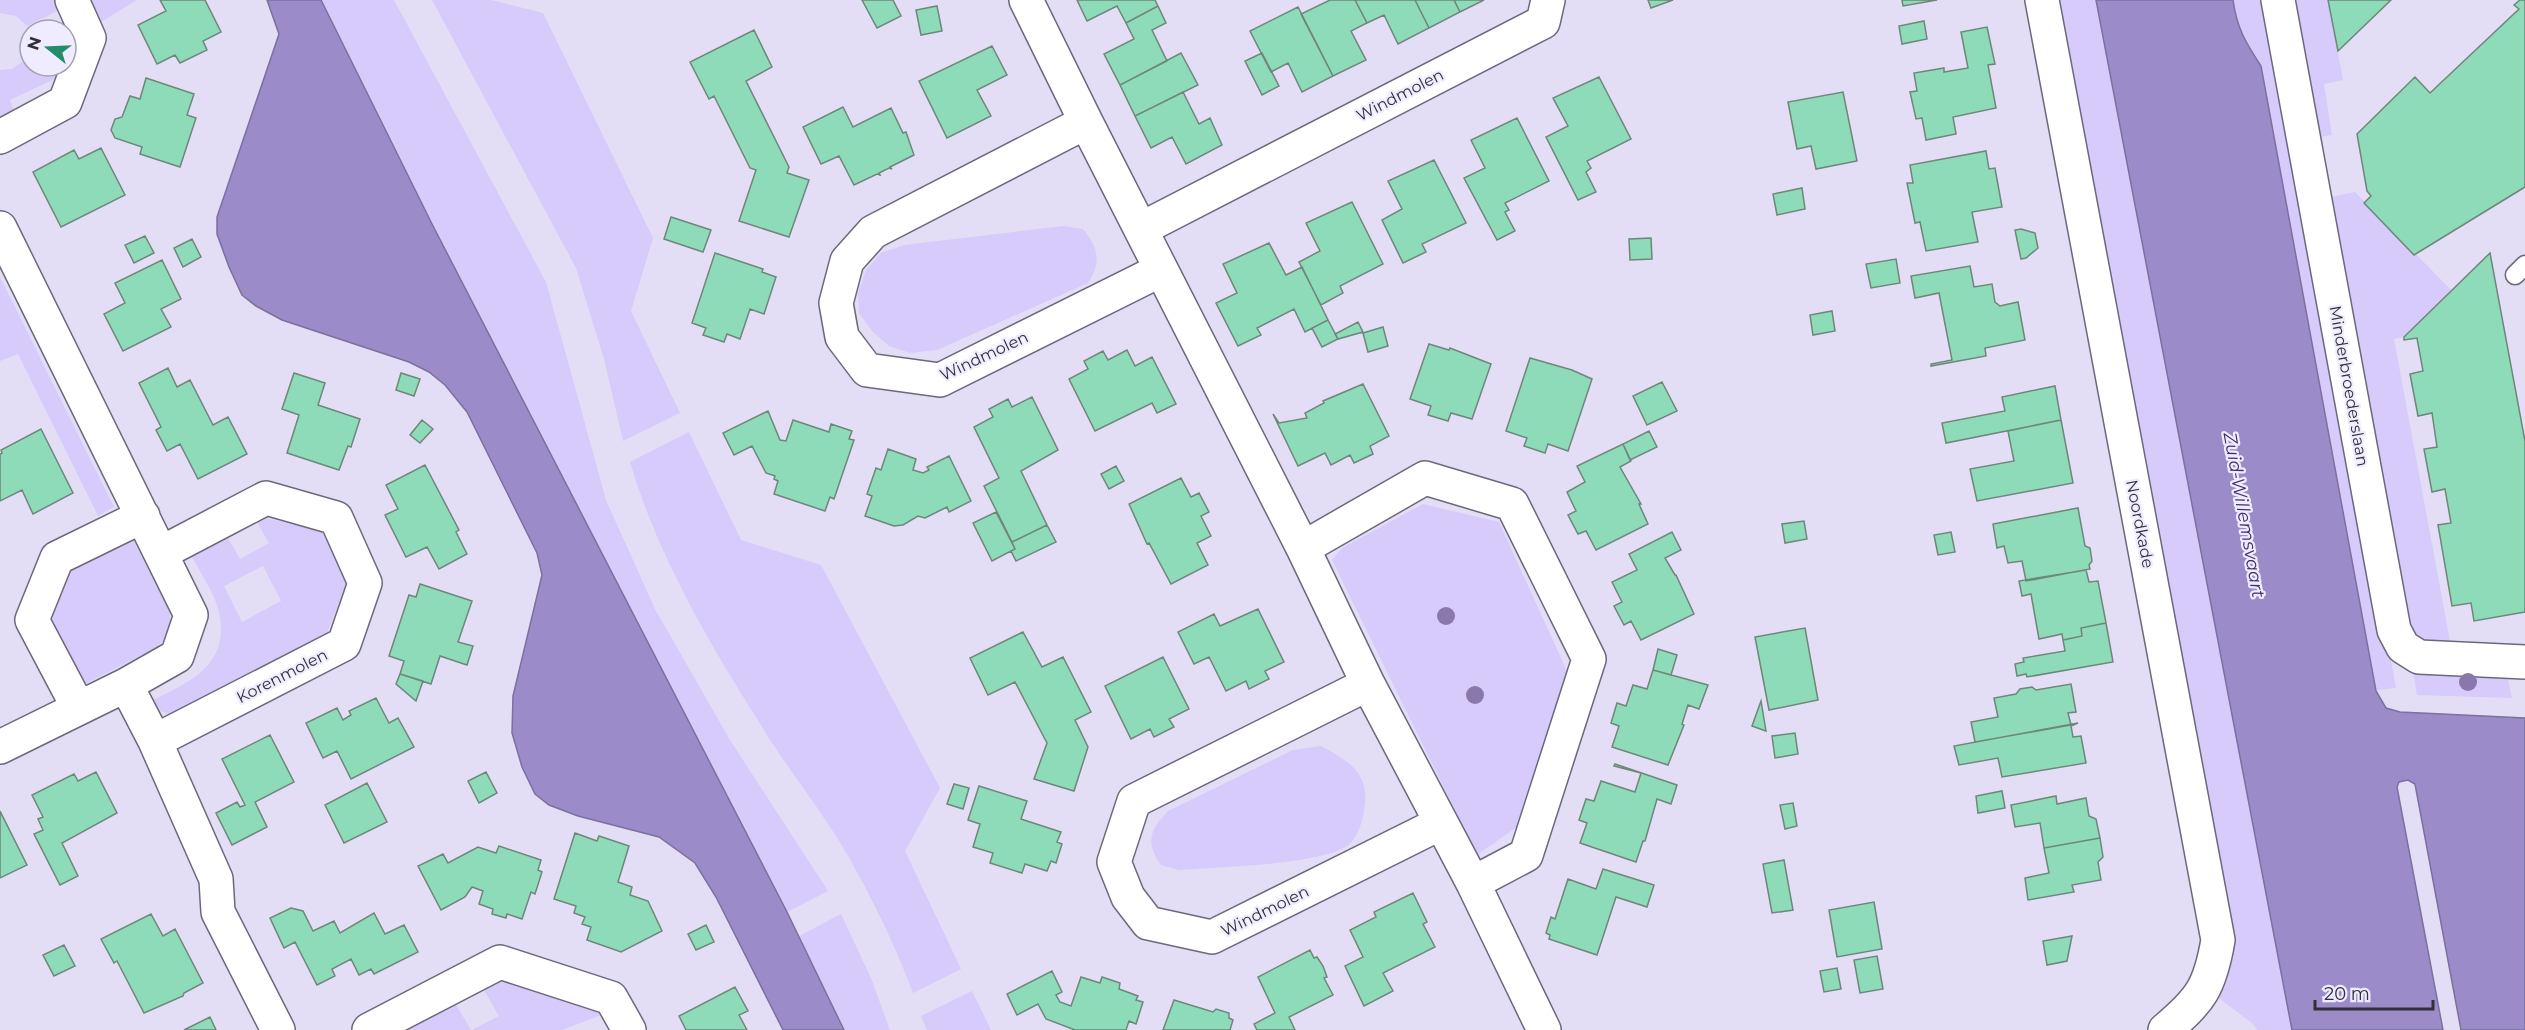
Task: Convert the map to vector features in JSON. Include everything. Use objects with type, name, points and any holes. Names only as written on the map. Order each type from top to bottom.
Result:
[{"type":"street","points":[[0,136],[65,102],[89,38],[72,0]]},
{"type":"street","points":[[1026,0],[1086,123],[1303,548],[1368,684],[1473,883],[1544,1030]]},
{"type":"street","name":"Windmolen","points":[[1141,229],[1543,22],[1548,0]]},
{"type":"street","name":"Noordkade","points":[[2042,0],[2218,940],[2215,959],[2204,991],[2191,1008],[2164,1030]]},
{"type":"street","name":"Minderbroederslaan","points":[[2278,0],[2394,630],[2403,647],[2419,657],[2525,662]]},
{"type":"street","name":"Windmolen","points":[[1086,123],[873,232],[848,261],[836,303],[842,336],[867,370],[940,380],[1161,270]]},
{"type":"street","points":[[0,228],[191,615],[177,656],[126,685],[0,747]]},
{"type":"street","points":[[1303,548],[1425,478],[1512,504],[1588,659],[1526,855],[1473,883]]},
{"type":"street","name":"Korenmolen","points":[[155,741],[344,644],[365,583],[336,519],[266,498],[161,553]]},
{"type":"street","points":[[78,707],[32,620],[57,558],[143,516]]},
{"type":"street","name":"Windmolen","points":[[1368,684],[1134,801],[1114,862],[1128,897],[1148,923],[1212,937],[1441,823]]},
{"type":"street","points":[[126,685],[155,741],[216,879],[218,912],[278,1030]]},
{"type":"street","points":[[369,1030],[500,962],[611,998],[629,1030]]},
{"type":"shaded area","points":[[0,0],[56,0],[61,9],[43,18],[18,18],[0,13]]},
{"type":"shaded area","points":[[91,0],[137,0],[101,22]]},
{"type":"shaded area","points":[[321,0],[394,0],[546,282],[606,500],[655,609],[730,740],[828,891],[787,912],[433,226]]},
{"type":"shaded area","points":[[432,0],[491,0],[543,13],[653,238],[631,311],[680,413],[623,441],[604,359],[576,268]]},
{"type":"shaded area","points":[[2060,0],[2096,0],[2292,1030],[2257,1030],[2252,1023],[2216,996],[2231,925]]},
{"type":"shaded area","points":[[2233,0],[2328,0],[2343,80],[2324,84],[2332,135],[2320,137],[2331,197],[2355,192],[2452,291],[2404,337],[2394,339],[2450,641],[2389,649],[2396,688],[2376,690],[2261,66],[2243,35]]},
{"type":"shaded area","points":[[18,65],[18,78],[57,78],[10,100],[14,111],[0,118],[0,70],[12,69]]},
{"type":"shaded area","points":[[1063,226],[1083,229],[1095,248],[1097,261],[1088,283],[937,350],[910,353],[889,346],[873,332],[859,313],[858,293],[866,270],[881,253],[904,245]]},
{"type":"shaded area","points":[[0,277],[114,507],[98,516],[18,354],[0,361]]},
{"type":"shaded area","points":[[689,432],[741,540],[821,565],[940,788],[905,851],[961,969],[913,993],[883,922],[847,854],[769,739],[721,660],[654,530],[630,462]]},
{"type":"shaded area","points":[[1423,504],[1499,522],[1571,680],[1524,822],[1477,855],[1332,560],[1342,548]]},
{"type":"shaded area","points":[[266,518],[322,531],[347,582],[327,633],[169,714],[157,710],[153,700],[194,678],[213,658],[219,645],[221,630],[219,612],[192,557],[227,536],[240,559],[269,543],[257,522]],"holes":[[[263,566],[281,601],[242,622],[224,586]]]},
{"type":"shaded area","points":[[132,537],[170,611],[170,632],[157,647],[81,686],[46,618],[61,568]]},
{"type":"shaded area","points":[[2412,665],[2506,672],[2512,698],[2417,695]]},
{"type":"shaded area","points":[[1321,746],[1353,767],[1363,783],[1365,803],[1362,820],[1358,831],[1348,845],[1335,852],[1316,857],[1268,864],[1179,870],[1161,865],[1151,843],[1157,824],[1168,811],[1293,750]]},
{"type":"shaded area","points":[[841,914],[871,978],[890,1030],[844,1030],[799,936]]},
{"type":"shaded area","points":[[504,979],[604,1014],[562,1030],[472,1030],[499,1016],[484,990]]},
{"type":"shaded area","points":[[972,991],[991,1030],[927,1030],[921,1016]]},
{"type":"shaded area","points":[[455,1003],[471,1030],[401,1030]]},
{"type":"water","points":[[267,0],[321,0],[433,226],[787,912],[844,1030],[783,1030],[716,897],[695,863],[659,837],[578,816],[549,805],[535,794],[522,767],[512,733],[513,696],[542,575],[537,553],[467,412],[445,385],[429,372],[409,362],[282,320],[256,306],[242,295],[217,234],[217,217],[279,34]]},
{"type":"water","name":"Zuid-Willemsvaart","points":[[2096,0],[2233,0],[2243,35],[2261,66],[2376,691],[2386,708],[2400,712],[2525,718],[2525,1030],[2461,1030],[2415,784],[2408,780],[2399,782],[2397,787],[2443,1030],[2292,1030]]},
{"type":"building","points":[[160,0],[205,0],[221,32],[203,41],[207,50],[180,63],[175,55],[157,64],[138,25],[166,11]]},
{"type":"building","points":[[862,0],[893,0],[901,16],[877,28]]},
{"type":"building","points":[[1077,0],[1155,0],[1158,6],[1126,23],[1117,6],[1087,21]]},
{"type":"building","points":[[1330,0],[1355,0],[1367,23],[1351,31],[1366,60],[1333,76],[1301,14]]},
{"type":"building","points":[[1355,0],[1415,0],[1429,28],[1398,44],[1384,15],[1367,23]]},
{"type":"building","points":[[1415,0],[1454,0],[1460,12],[1429,28]]},
{"type":"building","points":[[1454,0],[1484,0],[1460,12]]},
{"type":"building","points":[[1648,0],[1673,0],[1651,8]]},
{"type":"building","points":[[1902,0],[1937,0],[1903,6]]},
{"type":"building","points":[[2328,0],[2391,0],[2338,51]]},
{"type":"building","points":[[2520,0],[2525,0],[2525,187],[2414,255],[2364,203],[2371,196],[2367,191],[2357,134],[2415,77],[2430,93],[2519,9],[2514,5]]},
{"type":"building","points":[[937,6],[942,31],[921,35],[916,10]]},
{"type":"building","points":[[1158,6],[1166,23],[1152,30],[1167,61],[1120,85],[1104,54],[1134,39],[1126,23]]},
{"type":"building","points":[[1298,7],[1333,76],[1302,92],[1288,63],[1271,72],[1250,31]]},
{"type":"building","points":[[1924,21],[1927,39],[1902,44],[1899,26]]},
{"type":"building","points":[[1987,27],[1995,64],[1988,65],[1996,108],[1953,117],[1956,134],[1926,140],[1922,118],[1916,119],[1910,92],[1917,91],[1914,73],[1944,68],[1944,72],[1968,68],[1961,32]]},
{"type":"building","points":[[754,30],[772,67],[746,81],[789,167],[787,173],[809,180],[789,237],[739,221],[756,170],[750,168],[714,96],[709,99],[690,62]]},
{"type":"building","points":[[992,46],[1007,75],[977,90],[991,116],[947,138],[919,81]]},
{"type":"building","points":[[1181,53],[1198,85],[1135,116],[1120,85]]},
{"type":"building","points":[[1262,53],[1279,86],[1262,95],[1245,61]]},
{"type":"building","points":[[1599,77],[1631,139],[1587,161],[1591,168],[1586,172],[1596,192],[1578,200],[1546,137],[1568,126],[1553,98]]},
{"type":"building","points":[[146,78],[194,94],[187,115],[196,118],[180,167],[140,154],[142,147],[115,138],[111,130],[115,119],[122,117],[130,96],[140,99]]},
{"type":"building","points":[[1183,92],[1199,124],[1210,118],[1222,145],[1186,164],[1172,137],[1151,148],[1135,116]]},
{"type":"building","points":[[1843,92],[1857,161],[1816,169],[1811,146],[1797,149],[1788,102]]},
{"type":"building","points":[[843,107],[853,127],[891,108],[903,133],[906,132],[914,155],[890,167],[892,169],[889,168],[879,173],[880,175],[877,174],[854,185],[839,156],[821,164],[803,127]]},
{"type":"building","points":[[1517,118],[1549,181],[1505,203],[1509,210],[1505,212],[1515,231],[1497,240],[1464,178],[1485,168],[1471,140]]},
{"type":"building","points":[[101,148],[125,195],[61,227],[33,172],[74,150],[79,159]]},
{"type":"building","points":[[1986,151],[1989,169],[1995,168],[2002,207],[1972,212],[1978,242],[1926,251],[1920,222],[1915,223],[1907,183],[1913,183],[1910,165]]},
{"type":"building","points":[[1434,160],[1466,223],[1422,244],[1426,252],[1403,263],[1382,220],[1402,209],[1388,181]]},
{"type":"building","points":[[1802,188],[1805,209],[1777,215],[1773,194]]},
{"type":"building","points":[[1352,202],[1383,264],[1340,286],[1343,293],[1321,305],[1299,262],[1320,251],[1306,223]]},
{"type":"building","points":[[671,217],[711,230],[703,252],[664,239]]},
{"type":"building","points":[[2021,229],[2035,233],[2038,248],[2026,258],[2021,259],[2015,230]]},
{"type":"building","points":[[145,236],[154,253],[134,263],[125,245]]},
{"type":"building","points":[[1651,238],[1652,259],[1630,260],[1629,239]]},
{"type":"building","points":[[192,239],[201,257],[183,267],[174,248]]},
{"type":"building","points":[[1269,243],[1286,275],[1302,267],[1328,320],[1305,332],[1294,309],[1257,328],[1261,335],[1238,346],[1216,303],[1237,293],[1223,264]]},
{"type":"building","points":[[715,253],[763,269],[762,272],[776,277],[764,314],[750,309],[740,339],[727,334],[724,342],[703,335],[706,328],[692,323]]},
{"type":"building","points":[[2490,253],[2525,441],[2525,612],[2474,621],[2471,603],[2452,606],[2438,525],[2451,523],[2445,489],[2432,492],[2424,449],[2437,447],[2432,413],[2418,416],[2410,374],[2423,371],[2417,338],[2404,340],[2404,337]]},
{"type":"building","points":[[1896,259],[1900,283],[1871,288],[1866,264]]},
{"type":"building","points":[[162,260],[181,299],[161,309],[171,327],[123,351],[104,314],[125,303],[115,283]]},
{"type":"building","points":[[1970,266],[1974,287],[1992,284],[1995,302],[2000,306],[2018,302],[2025,340],[1985,348],[1986,356],[1931,366],[1931,364],[1952,360],[1939,293],[1915,298],[1911,276]]},
{"type":"building","points":[[1832,311],[1835,331],[1813,335],[1810,315]]},
{"type":"building","points":[[1328,320],[1338,339],[1322,347],[1312,328]]},
{"type":"building","points":[[1358,322],[1363,332],[1338,339],[1335,334]]},
{"type":"building","points":[[1383,327],[1388,346],[1368,352],[1363,333]]},
{"type":"building","points":[[1429,344],[1449,350],[1450,348],[1491,364],[1472,419],[1451,413],[1448,421],[1428,415],[1431,406],[1410,399]]},
{"type":"building","points":[[1127,350],[1135,366],[1152,357],[1176,404],[1157,413],[1152,403],[1095,431],[1069,379],[1088,369],[1084,361],[1103,351],[1108,360]]},
{"type":"building","points":[[1530,358],[1572,370],[1592,379],[1568,451],[1548,444],[1545,453],[1524,446],[1527,438],[1506,431]]},
{"type":"building","points":[[168,368],[177,387],[190,380],[213,425],[228,417],[247,454],[198,479],[180,444],[167,451],[156,430],[161,427],[139,383]]},
{"type":"building","points":[[294,373],[325,383],[318,405],[360,419],[351,447],[348,446],[339,470],[287,453],[299,415],[282,409]]},
{"type":"building","points":[[401,373],[420,379],[414,396],[396,390]]},
{"type":"building","points":[[1662,382],[1677,411],[1647,425],[1633,396]]},
{"type":"building","points":[[1363,384],[1389,436],[1370,446],[1373,454],[1354,463],[1350,455],[1331,465],[1325,453],[1298,466],[1273,414],[1279,423],[1307,418],[1305,413],[1324,403],[1323,401]]},
{"type":"building","points":[[2055,386],[2061,420],[1946,443],[1942,423],[2005,411],[2002,397]]},
{"type":"building","points":[[1032,397],[1058,450],[1021,471],[1047,525],[1012,542],[984,486],[999,478],[974,427],[993,417],[989,409],[1008,399],[1012,407]]},
{"type":"building","points":[[768,411],[780,440],[786,441],[793,420],[829,432],[831,424],[852,431],[849,439],[854,440],[834,499],[830,497],[825,511],[774,494],[778,481],[774,479],[775,476],[766,473],[752,446],[734,455],[723,433]]},
{"type":"building","points":[[422,420],[433,429],[420,443],[410,435]]},
{"type":"building","points":[[2061,420],[2073,483],[1977,501],[1970,469],[2014,461],[2008,431]]},
{"type":"building","points":[[41,429],[73,493],[33,514],[22,490],[0,501],[0,454],[1,450]]},
{"type":"building","points":[[1649,431],[1657,447],[1630,460],[1623,444]]},
{"type":"building","points":[[1623,444],[1631,461],[1620,467],[1641,504],[1639,504],[1648,524],[1596,550],[1586,531],[1578,534],[1568,515],[1576,511],[1567,492],[1585,482],[1577,466]]},
{"type":"building","points":[[888,449],[916,459],[913,470],[923,473],[929,470],[927,467],[949,456],[971,501],[949,512],[947,507],[925,518],[918,516],[903,525],[894,526],[865,516],[872,496],[867,494],[876,468],[881,470]]},
{"type":"building","points":[[425,465],[459,530],[456,532],[467,554],[439,569],[427,547],[406,557],[385,515],[398,509],[386,485]]},
{"type":"building","points":[[1116,466],[1124,481],[1109,489],[1101,474]]},
{"type":"building","points":[[1181,478],[1191,497],[1199,493],[1209,512],[1201,516],[1211,536],[1197,543],[1208,565],[1171,584],[1149,543],[1147,544],[1129,504]]},
{"type":"building","points":[[2078,508],[2085,546],[2090,548],[2092,561],[2089,565],[2090,569],[2026,581],[2022,561],[2008,563],[2004,546],[1997,548],[1993,524]]},
{"type":"building","points":[[996,512],[1015,549],[992,561],[973,523]]},
{"type":"building","points":[[1804,521],[1807,539],[1785,543],[1782,524]]},
{"type":"building","points":[[1047,525],[1056,542],[1016,561],[1011,551],[1015,549],[1012,542]]},
{"type":"building","points":[[1672,532],[1681,550],[1665,558],[1676,575],[1694,614],[1641,640],[1631,621],[1624,625],[1614,606],[1622,602],[1612,582],[1637,570],[1629,554]]},
{"type":"building","points":[[1951,532],[1955,552],[1938,555],[1934,535]]},
{"type":"building","points":[[2086,570],[2089,582],[2098,581],[2106,623],[2081,628],[2082,636],[2063,640],[2062,634],[2039,639],[2031,594],[2022,596],[2019,581]]},
{"type":"building","points":[[420,584],[472,601],[458,642],[473,646],[467,665],[440,656],[431,684],[400,674],[404,661],[389,656],[409,595],[416,597]]},
{"type":"building","points":[[1258,609],[1284,662],[1265,671],[1269,679],[1249,689],[1246,681],[1226,691],[1209,657],[1194,664],[1178,632],[1214,614],[1220,626]]},
{"type":"building","points":[[2106,623],[2113,662],[2027,677],[2026,674],[2017,676],[2015,664],[2024,662],[2023,658],[2065,651],[2063,640],[2082,636],[2081,628]]},
{"type":"building","points":[[1805,628],[1818,700],[1769,710],[1755,637]]},
{"type":"building","points":[[1023,632],[1042,667],[1063,657],[1091,712],[1075,720],[1088,747],[1074,791],[1034,779],[1047,743],[1015,682],[988,695],[970,658]]},
{"type":"building","points":[[1658,649],[1677,655],[1671,675],[1653,670]]},
{"type":"building","points":[[1163,657],[1189,709],[1169,719],[1174,727],[1154,737],[1150,729],[1131,739],[1105,686]]},
{"type":"building","points":[[1653,670],[1708,685],[1699,709],[1688,705],[1682,724],[1684,725],[1668,765],[1612,747],[1619,726],[1611,723],[1617,703],[1626,706],[1633,685],[1647,689]]},
{"type":"building","points":[[400,674],[423,681],[416,701],[396,684]]},
{"type":"building","points":[[2071,684],[2076,712],[2068,713],[2071,725],[1975,742],[1971,722],[1998,717],[1994,698],[2016,694],[2020,689],[2032,687],[2036,690]]},
{"type":"building","points":[[376,698],[389,723],[398,718],[414,747],[351,779],[337,751],[323,758],[306,723],[337,708],[343,720],[351,715],[349,711]]},
{"type":"building","points":[[1761,701],[1766,731],[1752,726]]},
{"type":"building","points":[[2078,723],[2071,726],[2073,737],[2081,736],[2086,763],[2002,777],[1998,758],[1959,765],[1954,746]]},
{"type":"building","points":[[1795,733],[1798,754],[1775,758],[1772,736]]},
{"type":"building","points":[[270,735],[294,782],[255,802],[267,827],[232,845],[216,813],[237,802],[240,807],[245,805],[222,759]]},
{"type":"building","points":[[1615,764],[1677,785],[1671,804],[1657,799],[1645,841],[1643,841],[1636,862],[1580,843],[1587,823],[1579,820],[1586,799],[1594,801],[1601,781],[1635,792],[1641,773],[1614,766]]},
{"type":"building","points":[[96,772],[117,813],[62,843],[78,876],[60,885],[34,834],[43,830],[38,819],[43,817],[32,795],[74,774],[78,781]]},
{"type":"building","points":[[486,772],[497,793],[479,803],[468,781]]},
{"type":"building","points":[[367,783],[387,822],[344,843],[325,805]]},
{"type":"building","points":[[954,784],[969,788],[963,809],[947,804]]},
{"type":"building","points":[[979,786],[1027,801],[1021,819],[1061,832],[1057,842],[1062,844],[1056,863],[1051,861],[1047,871],[1025,864],[1022,873],[990,863],[993,853],[973,847],[980,824],[968,820]]},
{"type":"building","points":[[2002,791],[2005,808],[1978,813],[1976,796]]},
{"type":"building","points":[[2056,796],[2057,804],[2086,798],[2089,816],[2096,819],[2100,838],[2044,848],[2040,823],[2015,827],[2011,805]]},
{"type":"building","points":[[1793,803],[1797,826],[1785,829],[1780,805]]},
{"type":"building","points":[[0,811],[27,865],[0,878]]},
{"type":"building","points":[[575,833],[597,841],[599,836],[629,846],[618,882],[632,887],[630,895],[648,901],[662,931],[621,952],[587,940],[591,927],[582,924],[585,917],[574,913],[576,906],[554,899]]},
{"type":"building","points":[[2100,838],[2103,857],[2098,862],[2101,880],[2072,885],[2074,892],[2028,900],[2025,878],[2049,873],[2044,848]]},
{"type":"building","points":[[499,846],[541,860],[538,870],[542,872],[535,894],[531,892],[522,919],[507,914],[506,918],[492,914],[493,909],[479,904],[483,891],[472,887],[465,897],[441,910],[418,866],[443,854],[448,863],[478,847],[496,853]]},
{"type":"building","points":[[1784,860],[1793,910],[1772,913],[1763,864]]},
{"type":"building","points":[[1603,869],[1654,885],[1647,907],[1616,897],[1597,955],[1549,939],[1550,935],[1546,933],[1551,917],[1555,919],[1568,879],[1596,889]]},
{"type":"building","points":[[1413,893],[1427,922],[1423,924],[1435,947],[1383,973],[1393,991],[1364,1006],[1345,966],[1363,957],[1350,930],[1376,917],[1374,912]]},
{"type":"building","points":[[1874,902],[1882,949],[1837,957],[1829,910]]},
{"type":"building","points":[[291,908],[303,911],[313,931],[334,921],[340,933],[374,913],[385,934],[404,925],[418,952],[374,974],[371,969],[359,975],[351,959],[332,969],[335,976],[317,985],[295,942],[284,948],[270,918]]},
{"type":"building","points":[[151,914],[163,936],[175,929],[203,983],[184,993],[183,996],[144,1013],[117,961],[114,963],[101,939]]},
{"type":"building","points":[[706,925],[714,942],[696,950],[688,934]]},
{"type":"building","points":[[2072,936],[2067,961],[2047,965],[2043,941]]},
{"type":"building","points":[[64,945],[75,966],[54,976],[43,955]]},
{"type":"building","points":[[1310,950],[1314,958],[1317,957],[1323,966],[1327,977],[1324,978],[1333,995],[1289,1017],[1295,1030],[1257,1030],[1254,1024],[1275,1013],[1258,977]]},
{"type":"building","points":[[1877,956],[1883,989],[1860,993],[1854,960]]},
{"type":"building","points":[[1837,968],[1841,989],[1824,992],[1820,971]]},
{"type":"building","points":[[1052,971],[1062,992],[1056,995],[1060,1002],[1071,1006],[1081,977],[1100,983],[1102,977],[1120,983],[1119,989],[1138,996],[1136,1000],[1143,1002],[1136,1024],[1129,1021],[1126,1030],[1075,1030],[1046,1019],[1038,1004],[1017,1015],[1007,994]]},
{"type":"building","points":[[735,987],[748,1011],[739,1015],[747,1030],[686,1030],[679,1016]]},
{"type":"building","points":[[1174,1000],[1213,1012],[1216,1009],[1229,1013],[1229,1018],[1233,1020],[1230,1030],[1163,1030]]},
{"type":"building","points":[[210,1017],[216,1030],[184,1030]]}]
